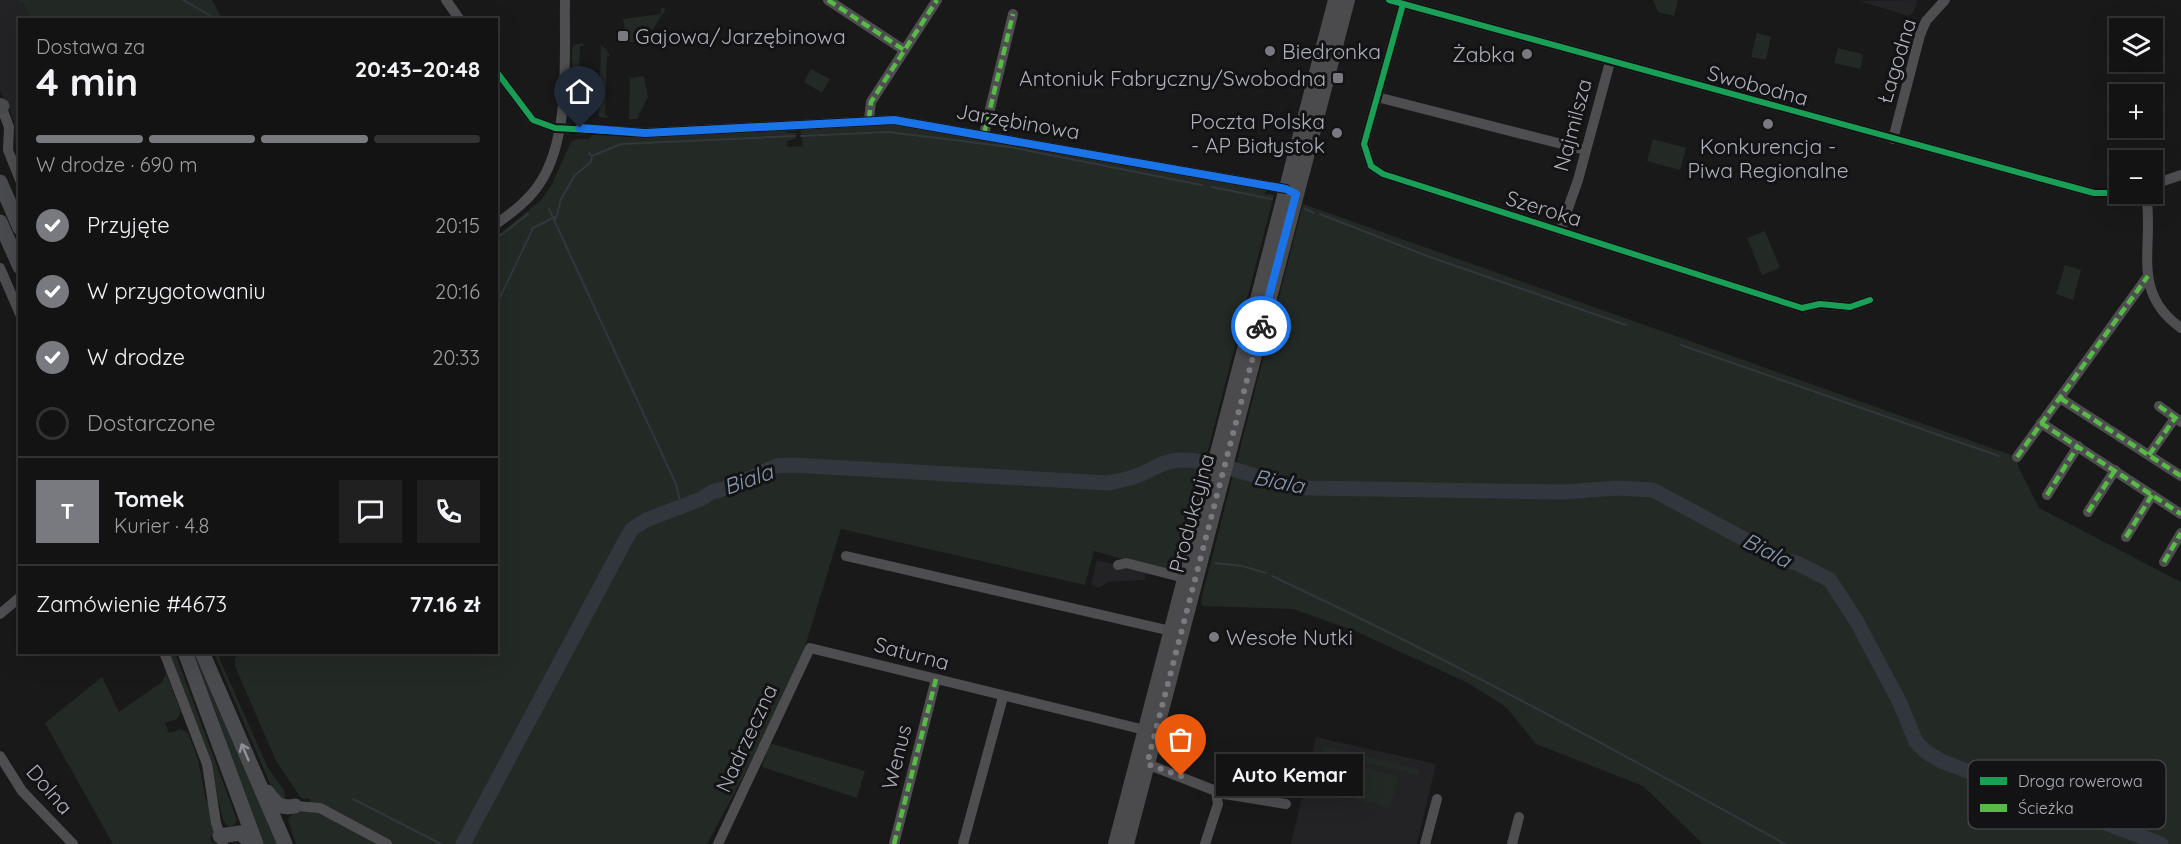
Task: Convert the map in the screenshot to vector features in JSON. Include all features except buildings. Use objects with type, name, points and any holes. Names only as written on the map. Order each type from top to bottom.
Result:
[{"type":"highway","points":[[0,182],[18,223]]},
{"type":"highway","points":[[0,222],[18,262]]},
{"type":"highway","points":[[186,654],[241,802],[254,844]]},
{"type":"highway","points":[[203,654],[286,844]]},
{"type":"highway","points":[[257,779],[277,805],[284,808],[295,806]]},
{"type":"highway","points":[[224,838],[240,823],[241,802]]},
{"type":"highway","points":[[286,844],[283,822],[285,814],[295,806]]},
{"type":"highway","points":[[224,838],[240,834],[254,844]]},
{"type":"main road","points":[[1291,192],[1335,0]]},
{"type":"main road","points":[[1291,192],[1348,0]]},
{"type":"main road","name":"Produkcyjna","points":[[1127,844],[1223,452],[1291,192]]},
{"type":"main road","name":"Produkcyjna","points":[[1115,844],[1185,578],[1217,477]]},
{"type":"street","points":[[446,0],[459,18]]},
{"type":"street","points":[[499,218],[522,204],[541,182],[551,162],[560,128],[565,0]]},
{"type":"street","points":[[828,0],[904,50]]},
{"type":"street","name":"Swobodna","points":[[1389,0],[1893,140],[2094,193],[2109,193]]},
{"type":"street","name":"Łagodna","points":[[1893,140],[1920,36],[1926,21],[1945,0]]},
{"type":"street","points":[[869,119],[871,102],[932,2]]},
{"type":"street","name":"Szeroka","points":[[1403,4],[1364,144],[1371,166],[1383,174],[1802,308],[1820,304],[1850,307],[1870,300]]},
{"type":"street","points":[[984,135],[1013,14]]},
{"type":"street","name":"Najmilsza","points":[[1560,231],[1610,62]]},
{"type":"street","name":"Jarzębinowa","points":[[498,74],[533,120],[546,126],[645,133],[869,119],[894,120],[1291,192]]},
{"type":"street","points":[[1377,97],[1585,150]]},
{"type":"street","points":[[1,105],[9,126],[8,150],[18,175]]},
{"type":"street","points":[[2163,181],[2181,175]]},
{"type":"street","points":[[2146,204],[2150,288],[2159,309],[2181,328]]},
{"type":"street","points":[[0,268],[18,309]]},
{"type":"street","points":[[2017,457],[2148,276]]},
{"type":"street","points":[[2060,398],[2181,476]]},
{"type":"street","points":[[2149,455],[2178,420],[2159,406]]},
{"type":"street","points":[[2041,423],[2181,514]]},
{"type":"street","points":[[2047,495],[2078,446]]},
{"type":"street","points":[[2088,512],[2115,470]]},
{"type":"street","points":[[2126,537],[2152,495]]},
{"type":"street","points":[[2164,562],[2181,533]]},
{"type":"street","points":[[846,556],[1171,631]]},
{"type":"street","points":[[1118,565],[1126,562],[1185,578]]},
{"type":"street","points":[[0,614],[18,599]]},
{"type":"street","name":"Saturna","points":[[810,648],[1145,730]]},
{"type":"street","name":"Nadrzeczna","points":[[718,844],[810,648]]},
{"type":"street","points":[[166,654],[207,764],[224,838]]},
{"type":"street","name":"Wenus","points":[[894,844],[936,679]]},
{"type":"street","points":[[963,844],[1003,697]]},
{"type":"street","name":"Dolna","points":[[0,756],[22,791],[73,844]]},
{"type":"street","points":[[1147,764],[1214,789],[1218,794],[1218,804],[1205,844]]},
{"type":"street","points":[[1218,794],[1286,804]]},
{"type":"street","points":[[1425,844],[1437,799]]},
{"type":"street","points":[[295,806],[320,808],[387,844]]},
{"type":"street","points":[[1512,844],[1519,817]]},
{"type":"shaded area","points":[[0,0],[17,0],[19,4],[23,3],[30,18],[18,18],[18,154],[14,121],[0,90]]},
{"type":"shaded area","points":[[17,0],[212,0],[221,18],[30,18],[23,3],[19,4]]},
{"type":"shaded area","points":[[1653,0],[1678,0],[1674,16],[1658,12]]},
{"type":"shaded area","points":[[1918,0],[1913,13],[1908,16],[1859,1]]},
{"type":"shaded area","points":[[661,7],[666,9],[650,33],[642,27],[638,32],[646,39],[644,42],[627,42],[623,19],[661,14]]},
{"type":"shaded area","points":[[1757,33],[1771,37],[1766,60],[1751,57]]},
{"type":"shaded area","points":[[583,43],[584,46],[580,46],[577,114],[582,115],[580,119],[573,119],[572,50],[574,45]]},
{"type":"shaded area","points":[[599,44],[610,56],[607,57],[605,114],[609,118],[599,117],[601,47]]},
{"type":"shaded area","points":[[1838,48],[1862,54],[1860,69],[1834,63]]},
{"type":"shaded area","points":[[811,69],[830,79],[822,93],[804,82]]},
{"type":"shaded area","points":[[644,76],[648,97],[637,119],[629,119],[630,78]]},
{"type":"shaded area","points":[[895,125],[1266,190],[1265,194],[1274,195],[1176,574],[1094,551],[1085,585],[841,529],[804,650],[757,751],[707,844],[296,844],[288,820],[294,812],[310,812],[310,799],[301,798],[276,761],[235,666],[235,658],[240,654],[498,654],[498,235],[541,200],[551,186],[571,142],[577,139],[589,139],[592,134],[786,129],[787,133],[796,133],[795,139],[787,141],[787,147],[803,146],[800,128]]},
{"type":"shaded area","points":[[1653,139],[1686,148],[1680,170],[1647,161]]},
{"type":"shaded area","points":[[1303,204],[2017,457],[2018,466],[2039,508],[2181,582],[2181,844],[1703,844],[1643,786],[1536,744],[1506,707],[1468,683],[1355,631],[1293,609],[1202,606],[1201,600]]},
{"type":"shaded area","points":[[1765,231],[1780,268],[1762,275],[1747,238]]},
{"type":"shaded area","points":[[2065,265],[2081,270],[2073,300],[2056,294]]},
{"type":"shaded area","points":[[1097,560],[1146,573],[1145,580],[1108,582],[1099,588],[1091,585]]},
{"type":"shaded area","points":[[169,654],[175,654],[237,820],[233,826],[228,827],[223,819],[205,746]]},
{"type":"shaded area","points":[[192,654],[197,654],[279,844],[261,844],[216,713]]},
{"type":"shaded area","points":[[214,654],[217,654],[268,768],[284,790],[286,802],[277,800]]},
{"type":"shaded area","points":[[166,673],[181,712],[177,719],[165,723],[169,733],[181,729],[188,733],[198,759],[206,801],[208,800],[214,833],[210,837],[212,842],[219,844],[113,844],[45,723],[102,677],[119,712],[162,682]]},
{"type":"shaded area","points":[[1316,737],[1436,764],[1417,844],[1291,844]]},
{"type":"shaded area","points":[[769,743],[865,771],[857,798],[762,767]]},
{"type":"shaded area","points":[[1323,746],[1420,769],[1419,775],[1322,753]]},
{"type":"shaded area","points":[[1318,760],[1331,763],[1324,792],[1311,789]]},
{"type":"shaded area","points":[[1339,761],[1398,776],[1390,808],[1331,793]]},
{"type":"waterway","points":[[183,0],[211,16]]},
{"type":"waterway","points":[[801,136],[888,132],[1010,147],[1202,185]]},
{"type":"waterway","points":[[592,156],[621,144],[795,136]]},
{"type":"waterway","points":[[556,219],[561,199],[575,175],[591,162],[592,156],[589,153]]},
{"type":"waterway","points":[[1212,187],[1272,199]]},
{"type":"waterway","points":[[549,209],[675,482],[682,507]]},
{"type":"waterway","points":[[1305,209],[1314,213]]},
{"type":"waterway","points":[[498,237],[528,214]]},
{"type":"waterway","points":[[1320,214],[1427,256],[1626,325]]},
{"type":"waterway","points":[[498,302],[533,228],[555,217]]},
{"type":"waterway","points":[[1681,345],[1999,456]]},
{"type":"waterway","name":"Biala","points":[[463,844],[632,529],[646,520],[701,499],[712,492],[731,487],[776,466],[792,465],[1108,483],[1131,478],[1162,464],[1178,460],[1211,463],[1275,482],[1308,488],[1564,492],[1616,488],[1653,490],[1783,560],[1797,563],[1830,580],[1857,622],[1900,703],[1916,742],[1926,752],[1941,761],[1968,771]]},
{"type":"waterway","points":[[1215,563],[1242,566],[1266,573]]},
{"type":"waterway","points":[[1272,576],[1402,639],[1531,706],[1785,844]]},
{"type":"waterway","points":[[353,799],[441,844]]},
{"type":"waterway","name":"Biala","points":[[2121,829],[2161,844]]},
{"type":"marked path","points":[[828,0],[904,50]]},
{"type":"marked path","points":[[869,119],[871,102],[937,0]]},
{"type":"marked path","points":[[984,134],[1013,14]]},
{"type":"marked path","points":[[2017,457],[2148,276]]},
{"type":"marked path","points":[[2060,398],[2181,476]]},
{"type":"marked path","points":[[2159,406],[2181,422]]},
{"type":"marked path","points":[[2149,455],[2175,418]]},
{"type":"marked path","points":[[2041,423],[2181,514]]},
{"type":"marked path","points":[[2047,495],[2078,446]]},
{"type":"marked path","points":[[2088,512],[2115,470]]},
{"type":"marked path","points":[[2126,537],[2152,495]]},
{"type":"marked path","points":[[2164,562],[2181,533]]},
{"type":"marked path","points":[[894,844],[936,679]]},
{"type":"cycle path","points":[[1389,0],[2094,193],[2109,193]]},
{"type":"cycle path","points":[[1403,4],[1364,144],[1371,166],[1383,174],[1802,308],[1820,304],[1850,307],[1870,300]]},
{"type":"cycle path","points":[[498,74],[533,120],[555,128],[645,133],[894,120],[1286,189]]},
{"type":"way so far","points":[[1181,776],[1147,764],[1261,326]]},
{"type":"place","name":"Gajowa/Jarzębinowa","points":[[623,36]]},
{"type":"place","name":"Biedronka","points":[[1270,51]]},
{"type":"place","name":"Żabka","points":[[1527,54]]},
{"type":"place","name":"Antoniuk Fabryczny/Swobodna","points":[[1338,78]]},
{"type":"place","name":"Konkurencja - Piwa Regionalne","points":[[1768,124]]},
{"type":"place","name":"Poczta Polska - AP Białystok","points":[[1337,133]]},
{"type":"place","name":"Wesołe Nutki","points":[[1214,637]]},
{"type":"place","name":"Auto Kemar","points":[[1181,776]]},
{"type":"route","points":[[580,128],[645,133],[869,119],[894,120],[1286,189],[1296,194],[1261,326]]}]
